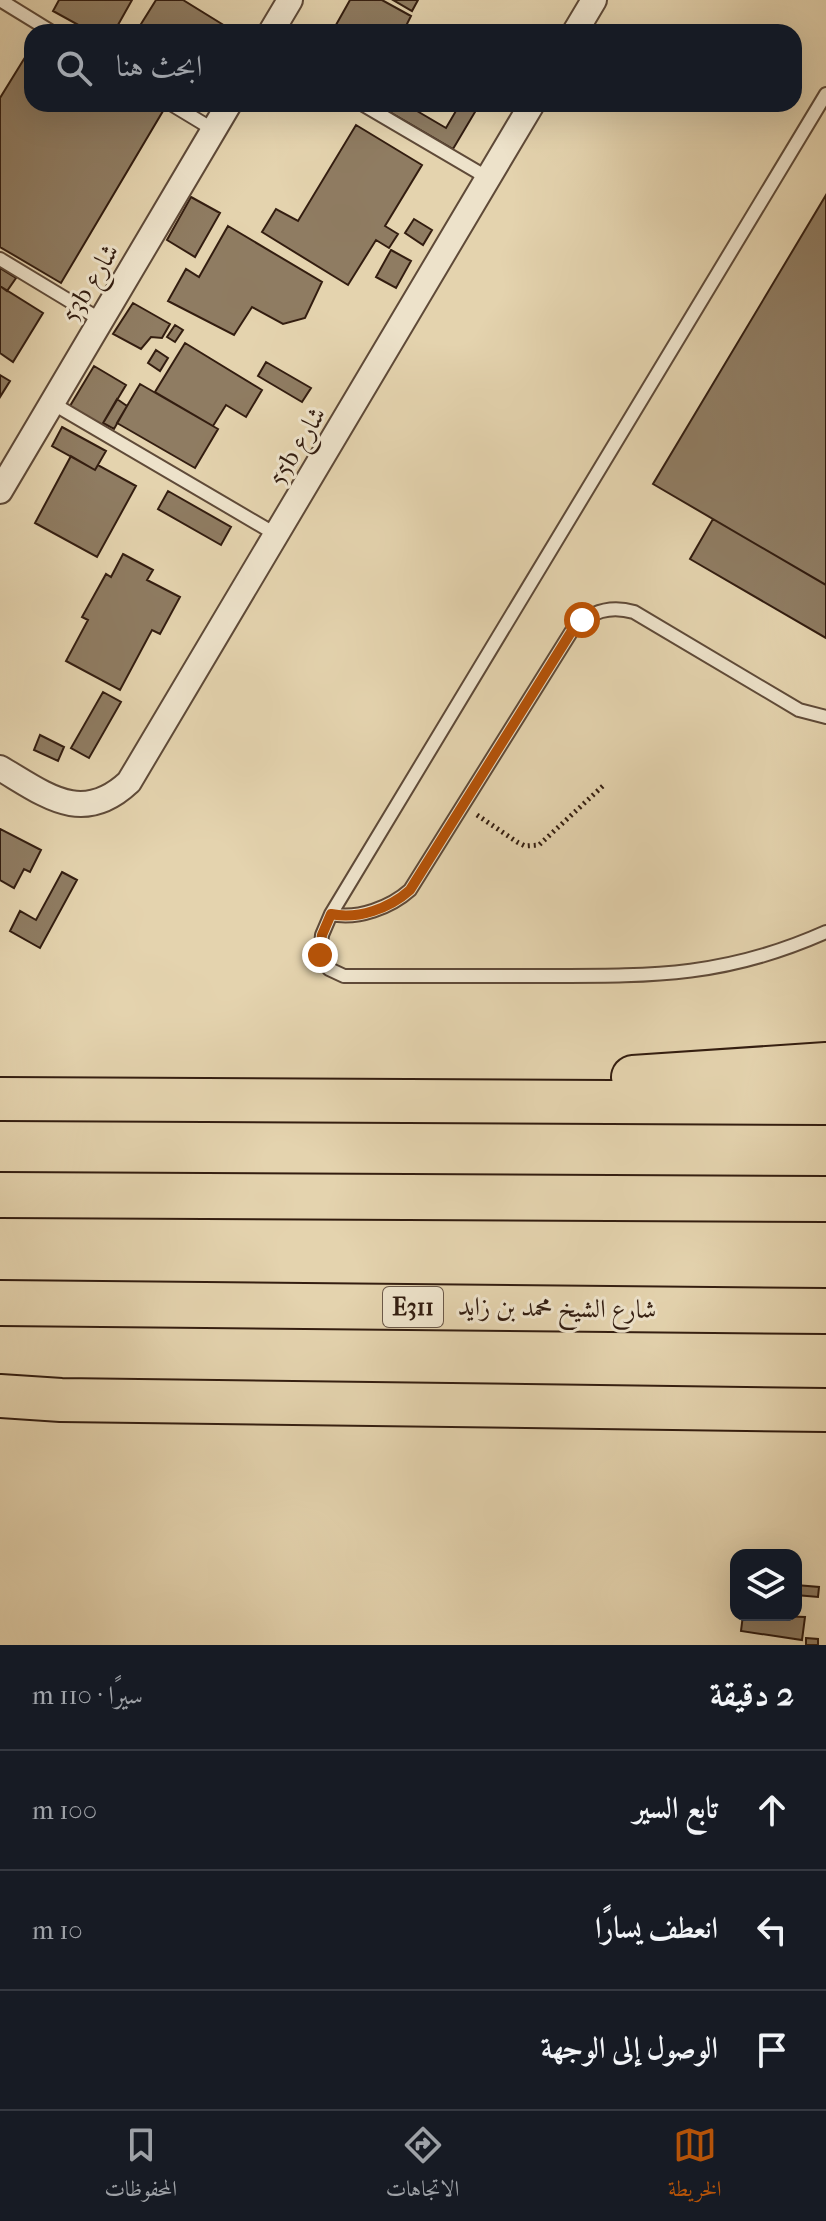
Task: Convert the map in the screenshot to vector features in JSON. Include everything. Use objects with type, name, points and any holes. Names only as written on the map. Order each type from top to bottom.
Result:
[{"type":"highway","points":[[541,1102],[559,1092],[599,1080],[826,1064]]},
{"type":"highway","points":[[0,1099],[826,1103]]},
{"type":"highway","points":[[0,1195],[826,1199]]},
{"type":"highway","name":"شارع الشيخ محمد بن زايد","points":[[0,1303],[826,1311]]},
{"type":"highway","points":[[0,1396],[61,1400],[826,1410]]},
{"type":"street","points":[[276,24],[290,0]]},
{"type":"street","points":[[580,24],[594,0]]},
{"type":"street","name":"53b شارع","points":[[0,491],[224,112]]},
{"type":"street","name":"55b شارع","points":[[0,768],[64,803],[85,805],[120,791],[137,772],[527,112]]},
{"type":"lane","points":[[0,0],[39,24]]},
{"type":"lane","points":[[826,94],[331,914],[322,935],[320,955],[329,969],[344,976],[664,975],[738,964],[826,932]]},
{"type":"lane","points":[[184,112],[214,130]]},
{"type":"lane","points":[[376,112],[488,178]]},
{"type":"lane","points":[[0,259],[101,320]]},
{"type":"lane","points":[[52,403],[277,535]]},
{"type":"lane","points":[[331,914],[356,915],[401,898],[417,880],[573,629],[582,620],[602,610],[634,612],[799,710],[826,717]]},
{"type":"path","points":[[463,806],[517,842],[532,847],[546,841],[605,784]]},
{"type":"building","points":[[59,0],[132,0],[118,24],[77,24],[53,11]]},
{"type":"building","points":[[156,0],[183,0],[222,24],[141,24]]},
{"type":"building","points":[[350,0],[382,0],[411,16],[407,24],[336,24]]},
{"type":"building","points":[[393,0],[418,0],[412,11]]},
{"type":"building","points":[[24,59],[24,112],[162,112],[61,283],[0,247],[0,98]]},
{"type":"building","points":[[390,112],[419,112],[446,128],[455,112],[475,112],[453,149]]},
{"type":"building","points":[[356,125],[422,165],[385,226],[398,234],[389,248],[376,240],[348,285],[262,232],[276,209],[298,221]]},
{"type":"building","points":[[826,195],[826,585],[653,484]]},
{"type":"building","points":[[191,197],[220,213],[195,257],[167,240]]},
{"type":"building","points":[[414,219],[432,230],[423,245],[405,233]]},
{"type":"building","points":[[228,226],[322,282],[305,318],[283,324],[252,307],[234,335],[168,301],[186,269],[199,277]]},
{"type":"building","points":[[391,250],[411,261],[396,288],[376,277]]},
{"type":"building","points":[[0,268],[16,278],[7,291],[0,286]]},
{"type":"building","points":[[0,286],[43,313],[13,362],[0,353]]},
{"type":"building","points":[[133,303],[170,324],[162,338],[151,337],[141,349],[113,334]]},
{"type":"building","points":[[175,325],[183,330],[175,342],[167,337]]},
{"type":"building","points":[[185,343],[262,390],[246,417],[226,405],[213,426],[155,392]]},
{"type":"building","points":[[156,350],[168,358],[160,371],[148,363]]},
{"type":"building","points":[[266,362],[311,388],[302,402],[258,376]]},
{"type":"building","points":[[94,366],[126,385],[102,425],[70,406]]},
{"type":"building","points":[[0,375],[10,381],[0,397]]},
{"type":"building","points":[[140,384],[218,429],[195,468],[117,423]]},
{"type":"building","points":[[117,399],[127,406],[114,429],[103,423]]},
{"type":"building","points":[[62,427],[106,451],[95,470],[52,446]]},
{"type":"building","points":[[71,456],[95,470],[98,465],[136,486],[97,557],[35,523]]},
{"type":"building","points":[[168,491],[231,527],[221,545],[158,509]]},
{"type":"building","points":[[713,519],[826,585],[826,638],[690,559]]},
{"type":"building","points":[[123,554],[153,570],[147,580],[180,597],[160,634],[152,630],[120,690],[66,661],[88,620],[82,617],[106,574],[111,577]]},
{"type":"building","points":[[103,692],[121,702],[89,758],[71,748]]},
{"type":"building","points":[[40,735],[64,747],[58,761],[34,750]]},
{"type":"building","points":[[0,829],[41,850],[30,872],[24,869],[14,888],[0,880]]},
{"type":"building","points":[[62,872],[77,880],[40,948],[10,931],[20,911],[36,920]]},
{"type":"building","points":[[802,1586],[819,1587],[818,1597],[802,1596]]},
{"type":"building","points":[[802,1617],[805,1617],[802,1640],[741,1631],[742,1621],[802,1621]]},
{"type":"building","points":[[806,1638],[818,1639],[818,1645],[806,1645]]},
{"type":"route","points":[[320,955],[322,935],[331,914],[347,916],[365,913],[391,904],[410,890],[573,629],[582,620]]}]
